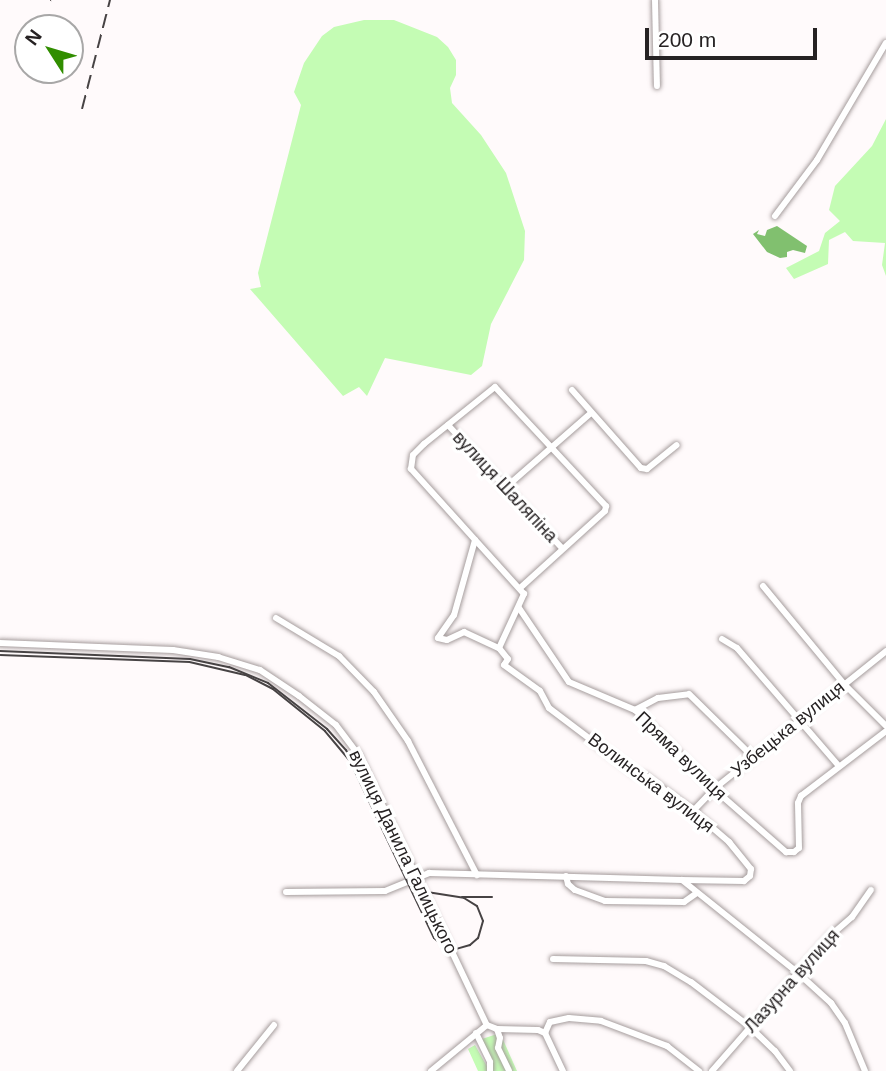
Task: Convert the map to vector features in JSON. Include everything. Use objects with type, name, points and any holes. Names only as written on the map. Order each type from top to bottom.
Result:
[{"type":"street","points":[[655,0],[654,57],[657,86]]},
{"type":"street","points":[[775,216],[817,160],[886,43]]},
{"type":"street","points":[[475,540],[453,615],[438,638],[447,640],[464,632],[499,648],[524,594],[411,469],[413,455],[495,387],[606,506],[605,511],[520,588]]},
{"type":"street","points":[[572,390],[637,464],[647,469],[677,445]]},
{"type":"street","points":[[505,488],[590,413]]},
{"type":"street","name":"вулиця Шаляпіна","points":[[448,425],[562,548]]},
{"type":"street","points":[[722,639],[737,648],[839,766],[886,729],[844,684],[763,586]]},
{"type":"street","name":"Пряма вулиця","points":[[519,608],[569,682],[584,691],[622,702],[635,710],[714,789],[786,852],[794,852],[799,848],[798,803],[801,796],[839,766]]},
{"type":"street","points":[[276,618],[313,637],[339,656],[374,692],[408,741],[477,875]]},
{"type":"street","name":"вулиця Данила Галицького","points":[[0,643],[197,653],[239,663],[279,681],[347,738],[366,771],[487,1025]]},
{"type":"street","name":"Волинська вулиця","points":[[286,892],[385,891],[429,873],[744,881],[750,876],[751,869],[729,842],[693,811],[645,776],[635,773],[550,708],[540,691],[504,665],[508,659],[499,648]]},
{"type":"street","name":"Узбецька вулиця","points":[[693,811],[714,789],[886,651]]},
{"type":"street","points":[[635,710],[658,698],[689,694],[753,757]]},
{"type":"street","points":[[566,876],[568,884],[575,890],[605,901],[684,902],[697,893]]},
{"type":"street","points":[[682,880],[798,973],[831,1003],[845,1023],[865,1071]]},
{"type":"street","name":"Лазурна вулиця","points":[[712,1071],[830,936],[852,917],[871,890]]},
{"type":"street","points":[[553,960],[646,961],[664,966],[691,982],[750,1027],[775,1051],[790,1071]]},
{"type":"street","points":[[545,1033],[550,1021],[569,1018],[601,1021],[667,1046],[699,1071]]},
{"type":"street","points":[[237,1071],[274,1025]]},
{"type":"street","points":[[431,1071],[487,1025],[497,1029],[526,1028],[545,1033],[564,1071]]},
{"type":"street","points":[[497,1029],[500,1038],[498,1048],[509,1071]]},
{"type":"street","points":[[476,1033],[490,1062],[490,1071]]},
{"type":"shaded area","points":[[364,20],[394,20],[437,37],[448,47],[456,60],[456,75],[450,88],[452,103],[481,135],[506,173],[525,231],[524,260],[491,324],[482,366],[471,375],[385,358],[367,396],[359,387],[343,396],[250,289],[261,287],[258,273],[301,105],[294,92],[304,63],[322,36],[334,27]]},
{"type":"shaded area","points":[[886,119],[886,276],[882,265],[885,243],[853,241],[845,232],[829,240],[828,264],[794,279],[786,268],[819,251],[825,233],[840,221],[829,210],[835,186],[872,146]]},
{"type":"shaded area","points":[[777,226],[807,246],[805,253],[793,250],[787,252],[787,257],[780,258],[767,252],[753,234],[759,230],[757,234],[765,236],[767,230]]},
{"type":"shaded area","points":[[500,1033],[517,1071],[478,1071],[468,1049],[475,1045],[489,1070],[482,1039]]},
{"type":"tram line","points":[[0,651],[190,659],[229,667],[268,683],[327,729],[346,750],[413,883],[427,892],[464,898],[477,906],[483,921],[478,938],[470,945],[456,949],[443,946],[434,938],[350,761],[325,731],[273,689],[245,675],[189,662],[0,655]]},
{"type":"tram line","points":[[462,897],[492,897]]},
{"type":"railway","points":[[82,109],[110,0]]}]
